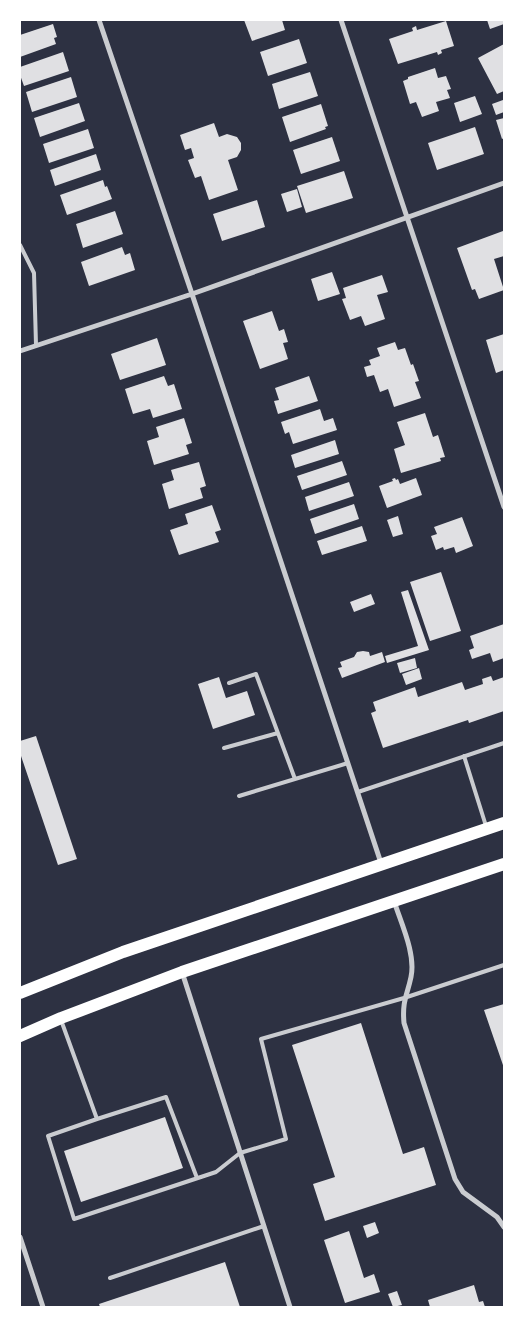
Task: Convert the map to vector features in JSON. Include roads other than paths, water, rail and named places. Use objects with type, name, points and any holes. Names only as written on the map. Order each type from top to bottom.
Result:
[{"type":"main road","points":[[20,993],[123,952],[381,863],[504,823]]},
{"type":"main road","points":[[20,1036],[61,1018],[182,972],[504,864]]},
{"type":"street","points":[[99,20],[381,863]]},
{"type":"street","points":[[342,20],[406,218],[504,507]]},
{"type":"street","points":[[20,351],[192,294],[504,183]]},
{"type":"street","points":[[394,901],[408,941],[412,965],[412,976],[404,998],[404,1022],[455,1179],[463,1192],[497,1217],[504,1227]]},
{"type":"street","points":[[182,972],[290,1307]]},
{"type":"street","points":[[20,1237],[43,1307]]},
{"type":"lane","points":[[20,245],[34,273],[36,345]]},
{"type":"lane","points":[[229,683],[256,674],[295,780]]},
{"type":"lane","points":[[224,748],[278,733]]},
{"type":"lane","points":[[358,792],[504,743]]},
{"type":"lane","points":[[464,756],[487,828]]},
{"type":"lane","points":[[240,796],[348,763]]},
{"type":"lane","points":[[197,1178],[166,1097],[48,1136],[74,1219],[216,1172],[240,1153],[286,1139],[261,1038],[404,998],[504,965]]},
{"type":"lane","points":[[61,1018],[97,1119]]},
{"type":"lane","points":[[110,1278],[264,1226]]}]
